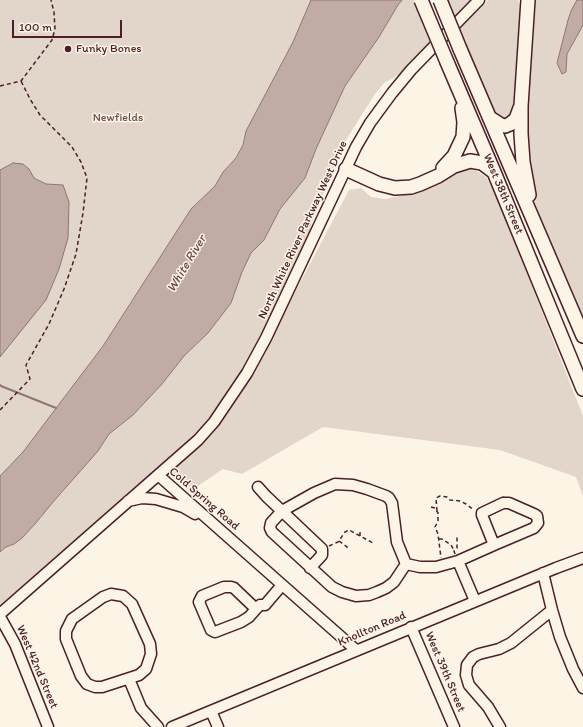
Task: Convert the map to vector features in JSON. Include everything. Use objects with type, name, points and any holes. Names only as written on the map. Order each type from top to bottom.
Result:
[{"type":"main road","name":"West 38th Street","points":[[421,0],[494,172],[583,389]]},
{"type":"main road","name":"West 38th Street","points":[[440,0],[583,336]]},
{"type":"main road","points":[[522,0],[526,14]]},
{"type":"main road","points":[[528,0],[521,106],[522,143],[525,176],[544,243]]},
{"type":"main road","points":[[420,184],[451,161],[461,144],[464,122],[460,93]]},
{"type":"main road","points":[[490,118],[505,126],[516,119],[521,106]]},
{"type":"main road","points":[[346,170],[387,187],[404,188],[420,184],[438,176],[454,166],[470,161],[482,163],[494,172]]},
{"type":"street","name":"North White River Parkway West Drive","points":[[158,475],[209,428],[247,372],[266,338],[356,147],[366,129],[392,93],[418,62],[479,0]]},
{"type":"street","name":"Cold Spring Road","points":[[0,616],[158,475],[356,650]]},
{"type":"street","points":[[335,484],[359,486],[389,498],[392,503],[396,542],[406,564],[398,577],[388,586],[377,592],[362,596],[349,594],[339,591],[328,584],[310,568],[270,530],[271,524],[282,512],[314,493],[335,484]]},
{"type":"street","points":[[258,487],[282,512],[322,549],[322,555],[310,568]]},
{"type":"street","points":[[128,501],[142,498],[165,501],[183,507],[212,523]]},
{"type":"street","points":[[406,564],[426,568],[443,566],[494,545],[534,528],[539,520],[537,516],[506,503],[484,511],[482,514],[494,545]]},
{"type":"street","name":"Knollton Road","points":[[172,727],[474,601],[583,558]]},
{"type":"street","points":[[458,560],[474,601]]},
{"type":"street","points":[[543,573],[552,610],[567,656],[583,688]]},
{"type":"street","points":[[258,607],[231,587],[222,587],[202,596],[199,602],[211,630],[215,632],[241,622],[249,617],[258,607],[265,605],[281,584]]},
{"type":"street","points":[[111,594],[123,596],[132,604],[150,644],[150,659],[142,673],[129,679],[97,687],[88,684],[81,676],[66,639],[66,631],[72,619],[103,596],[111,594]]},
{"type":"street","points":[[500,727],[488,707],[469,685],[466,675],[467,665],[473,657],[479,654],[499,649],[511,643],[552,610]]},
{"type":"street","name":"West 42nd Street","points":[[0,616],[15,644],[48,727]]},
{"type":"street","name":"West 39th Street","points":[[411,627],[454,727]]},
{"type":"street","points":[[129,679],[141,708],[158,727]]},
{"type":"street","points":[[211,711],[218,727]]},
{"type":"path","points":[[0,86],[21,81],[52,40],[55,29],[54,12],[51,0]]},
{"type":"path","points":[[0,410],[30,379],[26,365],[49,324],[64,289],[76,254],[87,178],[81,162],[72,147],[40,115],[21,81]]},
{"type":"path","points":[[443,566],[438,534],[435,527],[439,518],[436,498],[444,496],[450,500],[460,501],[482,514]]},
{"type":"path","points":[[431,507],[437,511]]},
{"type":"path","points":[[322,549],[339,541],[345,532],[349,530],[376,544]]},
{"type":"path","points":[[360,530],[360,536]]},
{"type":"path","points":[[454,550],[457,548],[457,535]]},
{"type":"path","points":[[439,539],[442,539],[451,545],[458,560]]},
{"type":"path","points":[[339,541],[349,550]]},
{"type":"green space","name":"Newfields","points":[[0,0],[311,0],[293,42],[246,131],[243,145],[236,158],[223,172],[215,186],[191,209],[103,346],[23,452],[0,476]]},
{"type":"green space","points":[[402,0],[414,0],[431,40],[423,51],[400,74],[384,83],[375,94],[346,140],[312,222],[308,240],[255,350],[237,381],[207,426],[0,611],[0,552],[22,538],[35,524],[52,502],[98,451],[109,434],[133,415],[162,384],[184,356],[208,333],[231,303],[242,272],[251,253],[264,240],[280,209],[305,178],[316,149],[345,86],[379,37]]},
{"type":"green space","points":[[447,0],[473,0],[455,20]]},
{"type":"green space","points":[[488,0],[518,0],[521,9],[522,19],[516,112],[506,120],[496,116],[493,112],[459,28]]},
{"type":"green space","points":[[531,0],[583,0],[583,324],[562,276],[531,190],[524,133]]},
{"type":"green space","points":[[463,168],[475,170],[486,177],[494,190],[583,416],[583,496],[576,477],[500,450],[323,427],[242,474],[223,469],[189,492],[172,471],[213,432],[265,349],[349,190],[361,188],[371,197],[385,199],[410,194],[455,170]]},
{"type":"water","name":"White River","points":[[311,0],[402,0],[379,37],[345,86],[316,149],[305,178],[280,209],[264,240],[251,253],[242,272],[231,303],[208,333],[184,356],[162,384],[133,415],[109,434],[98,451],[35,524],[22,538],[0,552],[0,476],[23,452],[103,346],[191,209],[215,186],[223,172],[236,158],[243,145],[246,131],[293,42]]},
{"type":"water","points":[[577,0],[583,0],[583,25],[567,54],[566,72],[562,74],[557,63],[568,20]]},
{"type":"water","points":[[13,163],[23,164],[29,169],[34,178],[46,184],[63,185],[69,202],[68,238],[59,269],[46,300],[0,357],[0,170]]},
{"type":"waterway","points":[[0,385],[56,408]]},
{"type":"place","name":"Funky Bones","points":[[68,49]]}]
